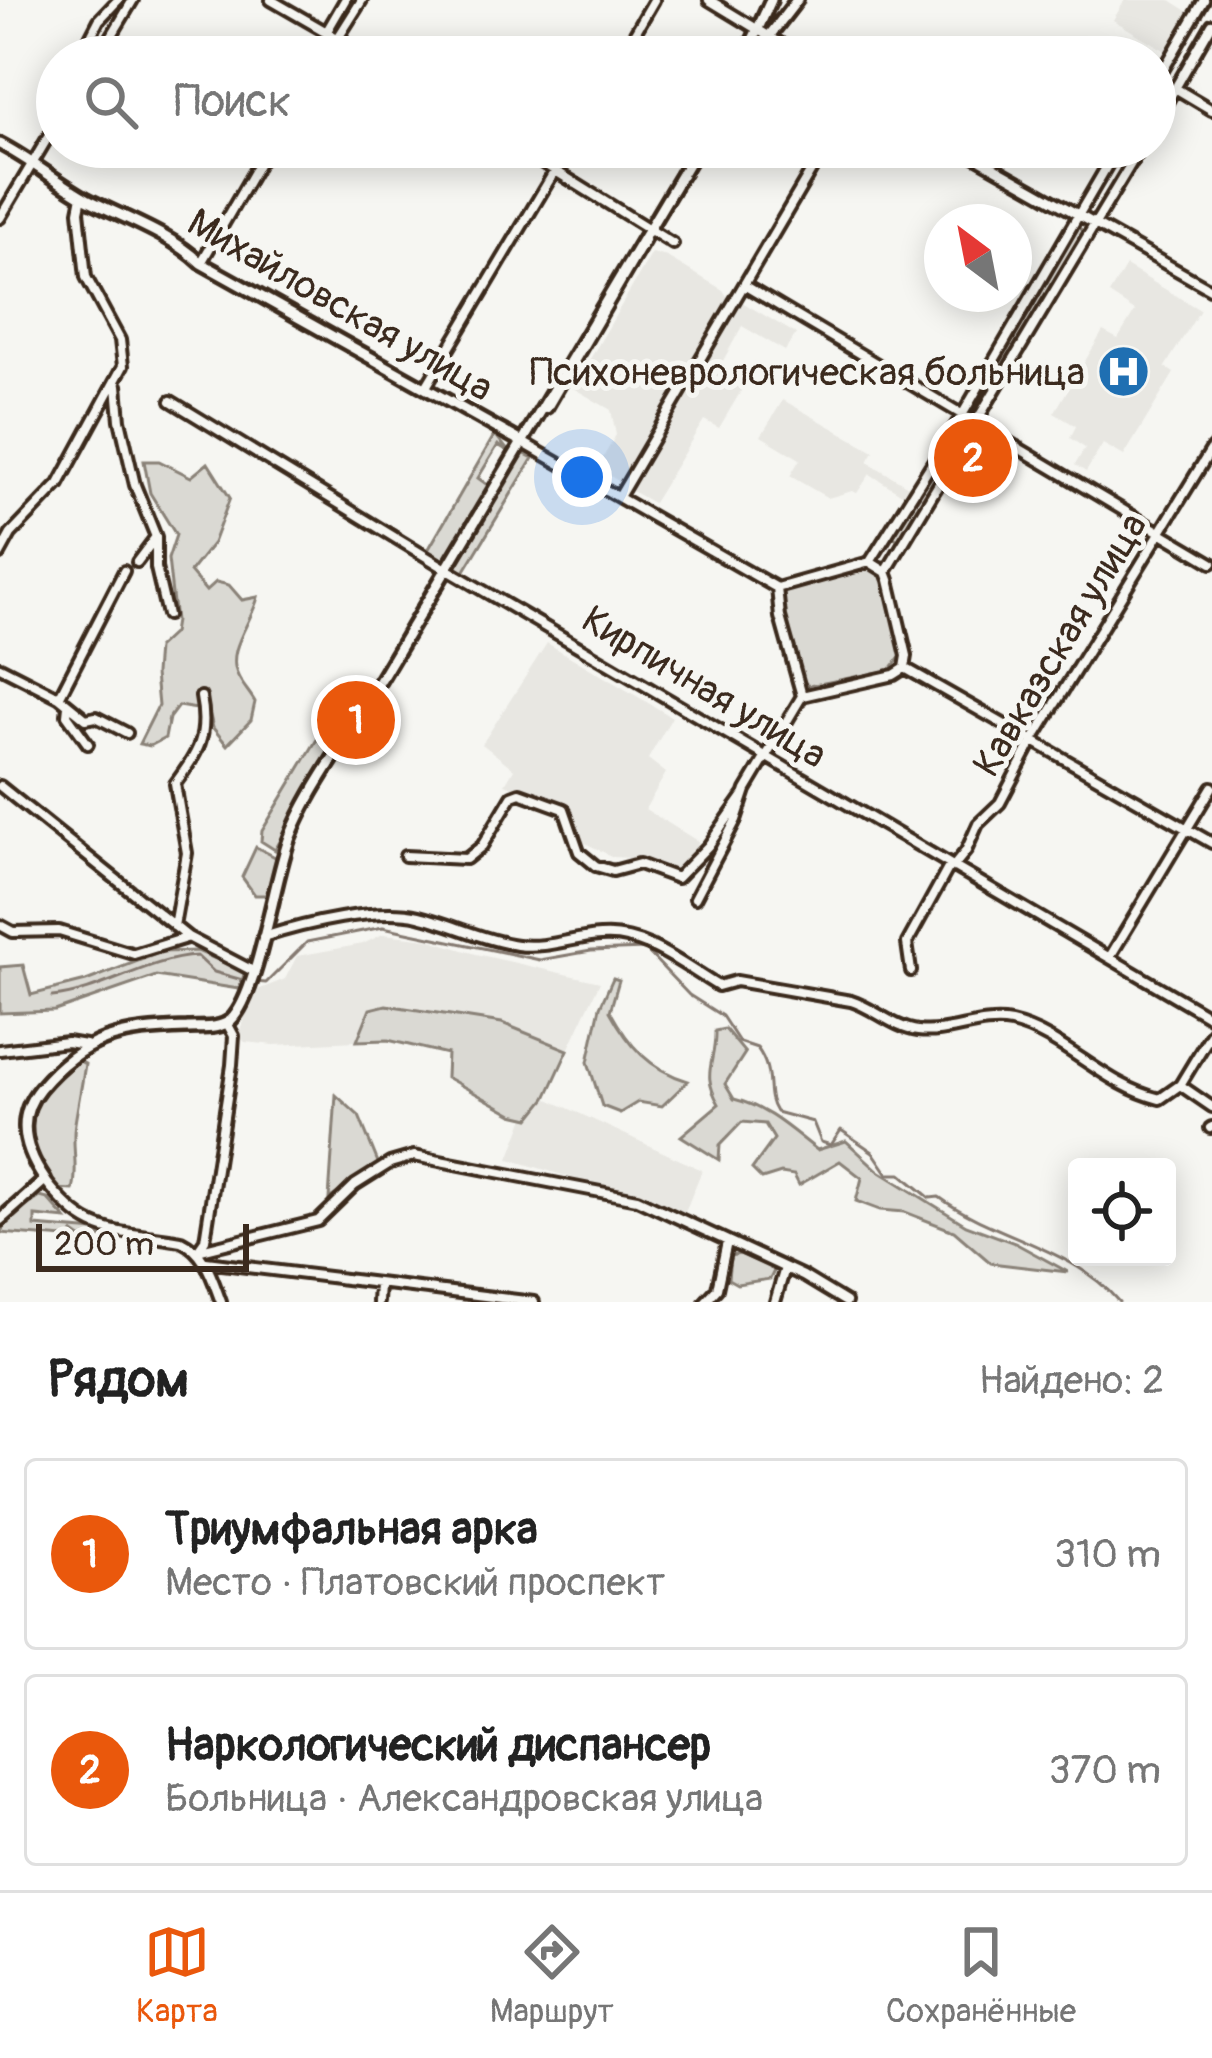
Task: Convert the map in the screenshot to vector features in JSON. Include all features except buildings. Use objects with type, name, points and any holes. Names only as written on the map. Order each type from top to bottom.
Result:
[{"type":"main road","points":[[755,36],[771,0]]},
{"type":"main road","points":[[771,36],[796,0]]},
{"type":"main road","name":"Михайловская улица","points":[[0,144],[34,162]]},
{"type":"main road","name":"Михайловская улица","points":[[42,168],[82,196],[182,245],[201,263],[521,442]]},
{"type":"main road","points":[[3,1214],[46,1180],[28,1148],[28,1106],[67,1058],[85,1045],[121,1034],[216,1027],[226,1023],[246,993],[292,832],[683,168]]},
{"type":"main road","points":[[340,747],[367,739],[376,725],[381,709],[376,689]]},
{"type":"street","points":[[91,36],[118,0]]},
{"type":"street","points":[[112,36],[134,0]]},
{"type":"street","points":[[271,0],[335,36]]},
{"type":"street","points":[[327,36],[345,0]]},
{"type":"street","points":[[339,36],[362,0]]},
{"type":"street","points":[[633,36],[654,0]]},
{"type":"street","points":[[709,0],[768,36]]},
{"type":"street","points":[[1176,48],[1204,0]]},
{"type":"street","points":[[1176,86],[1212,24]]},
{"type":"street","points":[[1176,89],[1212,110]]},
{"type":"street","points":[[0,218],[36,159]]},
{"type":"street","points":[[201,263],[256,168]]},
{"type":"street","points":[[552,168],[673,244]]},
{"type":"street","points":[[619,497],[813,168]]},
{"type":"street","points":[[995,168],[1212,290]]},
{"type":"street","points":[[405,856],[466,860],[482,846],[512,796],[520,794],[564,809],[579,852],[596,866],[613,872],[639,864],[677,878],[708,846],[744,794],[802,696],[780,617],[777,588],[870,562],[1106,168]]},
{"type":"street","points":[[886,572],[1129,168]]},
{"type":"street","points":[[426,388],[555,170]]},
{"type":"street","points":[[82,196],[79,212],[86,277],[120,340],[120,420],[135,484],[156,537],[156,568],[167,616]]},
{"type":"street","points":[[744,285],[1212,562]]},
{"type":"street","points":[[0,554],[11,534],[59,484],[103,401],[118,387]]},
{"type":"street","name":"Кирпичная улица","points":[[171,401],[448,570],[1212,1018]]},
{"type":"street","name":"Михайловская улица","points":[[521,442],[777,588]]},
{"type":"street","name":"Кавказская улица","points":[[911,971],[907,943],[951,866],[966,851],[978,824],[1000,802],[1212,448]]},
{"type":"street","points":[[137,562],[156,537]]},
{"type":"street","points":[[802,696],[894,675],[905,668],[907,656],[886,572],[870,562]]},
{"type":"street","points":[[59,697],[124,571]]},
{"type":"street","points":[[0,667],[59,697],[86,719],[96,718],[127,733]]},
{"type":"street","points":[[905,668],[1212,843]]},
{"type":"street","points":[[173,926],[187,853],[175,784],[195,756],[207,726],[201,697]]},
{"type":"street","points":[[68,705],[67,715],[88,744]]},
{"type":"street","points":[[0,786],[188,937],[253,971]]},
{"type":"street","points":[[1111,955],[1212,788]]},
{"type":"street","points":[[695,898],[716,862],[744,794]]},
{"type":"street","points":[[262,938],[384,911],[420,916],[478,938],[521,946],[550,946],[600,936],[634,938],[718,986],[736,981],[851,1001],[916,1031],[1013,1024],[1046,1039],[1130,1092],[1160,1099],[1180,1085],[1212,1032]]},
{"type":"street","points":[[0,926],[13,932],[58,931],[134,954],[188,937]]},
{"type":"street","points":[[197,1251],[205,1240],[232,1065],[234,1036],[226,1023]]},
{"type":"street","points":[[0,1050],[67,1042],[85,1045]]},
{"type":"street","points":[[1180,1085],[1212,1107]]},
{"type":"street","points":[[197,1251],[318,1221],[355,1184],[390,1163],[414,1156],[637,1199],[846,1302]]},
{"type":"street","points":[[46,1180],[64,1205],[93,1227],[181,1241],[197,1251],[221,1302]]},
{"type":"street","points":[[705,1302],[717,1289],[727,1242]]},
{"type":"street","points":[[206,1262],[535,1302]]},
{"type":"street","points":[[775,1302],[785,1268]]},
{"type":"street","points":[[378,1302],[379,1284]]},
{"type":"shaded area","points":[[1125,0],[1170,0],[1189,12],[1175,36],[1140,36],[1113,20]]},
{"type":"shaded area","points":[[1076,227],[1085,231],[976,415],[970,410],[1027,312],[1032,312],[1032,303]]},
{"type":"shaded area","points":[[652,253],[723,290],[728,298],[620,482],[597,468],[616,435],[611,410],[573,388]]},
{"type":"shaded area","name":"Психоневрологическая больница","points":[[1126,266],[1200,310],[1165,367],[1174,373],[1124,456],[1103,444],[1086,472],[1075,465],[1085,448],[1070,438],[1076,426],[1054,413],[1103,331],[1118,339],[1135,311],[1109,294]]},
{"type":"shaded area","points":[[742,302],[796,334],[785,351],[742,326],[718,370],[744,386],[719,428],[704,420],[653,503],[630,490]]},
{"type":"shaded area","points":[[783,400],[874,451],[868,462],[908,486],[902,494],[870,474],[857,493],[828,498],[790,476],[800,459],[761,436]]},
{"type":"shaded area","points":[[955,433],[963,438],[900,541],[890,535]]},
{"type":"shaded area","points":[[495,434],[508,451],[498,445],[478,478],[489,486],[444,561],[427,552]]},
{"type":"shaded area","points":[[523,453],[533,458],[464,572],[455,567]]},
{"type":"shaded area","points":[[144,461],[159,461],[191,477],[208,463],[230,498],[213,543],[190,572],[206,591],[216,582],[229,585],[242,600],[258,597],[235,657],[238,676],[255,702],[251,720],[227,745],[213,728],[209,711],[178,706],[169,718],[165,738],[150,746],[139,744],[158,706],[157,648],[173,633],[175,621],[168,559],[176,535],[150,493]]},
{"type":"shaded area","points":[[871,567],[885,580],[902,655],[890,670],[809,686],[799,677],[781,601],[783,590]]},
{"type":"shaded area","points":[[547,643],[672,717],[648,759],[666,773],[645,809],[699,842],[676,876],[645,859],[613,857],[575,838],[568,808],[505,784],[514,769],[482,744]]},
{"type":"shaded area","points":[[349,686],[357,689],[341,724],[347,727],[275,850],[261,841],[262,831]]},
{"type":"shaded area","points":[[256,847],[277,858],[267,895],[255,895],[242,877]]},
{"type":"shaded area","points":[[383,934],[428,939],[600,982],[568,1050],[502,1023],[386,1005],[370,1009],[357,1041],[274,1045],[245,1042],[238,1036],[253,992],[285,979],[297,956],[363,944]]},
{"type":"shaded area","points":[[197,951],[245,972],[239,989],[156,976],[55,1011],[0,1013],[0,967],[23,965],[31,995],[86,981],[161,952]]},
{"type":"shaded area","points":[[613,978],[619,980],[610,1011],[625,1035],[651,1063],[688,1081],[662,1106],[638,1102],[620,1113],[602,1106],[588,1062],[600,1007]]},
{"type":"shaded area","points":[[386,1005],[502,1023],[568,1050],[546,1098],[530,1118],[513,1114],[446,1077],[447,1054],[388,1040],[357,1041],[370,1009]]},
{"type":"shaded area","points":[[725,1029],[745,1053],[725,1084],[734,1099],[768,1113],[817,1150],[846,1141],[879,1171],[966,1225],[1015,1243],[1068,1272],[991,1263],[954,1231],[905,1212],[856,1201],[862,1178],[840,1161],[799,1185],[794,1175],[762,1179],[752,1169],[774,1139],[765,1124],[742,1122],[720,1145],[719,1160],[681,1136],[719,1104],[710,1084],[710,1068],[715,1031]]},
{"type":"shaded area","points":[[76,1059],[85,1064],[74,1132],[75,1182],[73,1190],[55,1189],[33,1151],[31,1120],[46,1090]]},
{"type":"shaded area","points":[[336,1095],[359,1116],[379,1165],[329,1199]]},
{"type":"shaded area","points":[[546,1098],[702,1170],[685,1212],[509,1159],[525,1117],[530,1118]]},
{"type":"shaded area","points":[[40,1197],[48,1199],[66,1219],[35,1216],[35,1226],[97,1231],[104,1241],[82,1239],[72,1232],[78,1239],[0,1233],[11,1217]]},
{"type":"shaded area","points":[[740,1254],[775,1269],[770,1279],[737,1284],[728,1279],[730,1256]]},
{"type":"waterway","points":[[255,982],[266,983],[307,942],[383,927],[540,960],[591,951],[645,949],[689,995],[722,1016],[739,1042],[757,1048],[776,1112],[813,1122],[821,1142],[831,1145],[841,1130],[873,1152],[888,1174],[901,1174],[930,1198],[939,1197],[1057,1255],[1100,1283],[1119,1302]]},
{"type":"waterway","points":[[52,997],[197,956],[214,972],[246,981]]},
{"type":"place","name":"Психоневрологическая больница","points":[[1124,371]]},
{"type":"place","name":"Наркологический диспансер","points":[[973,458]]},
{"type":"place","name":"Триумфальная арка","points":[[356,720]]}]
